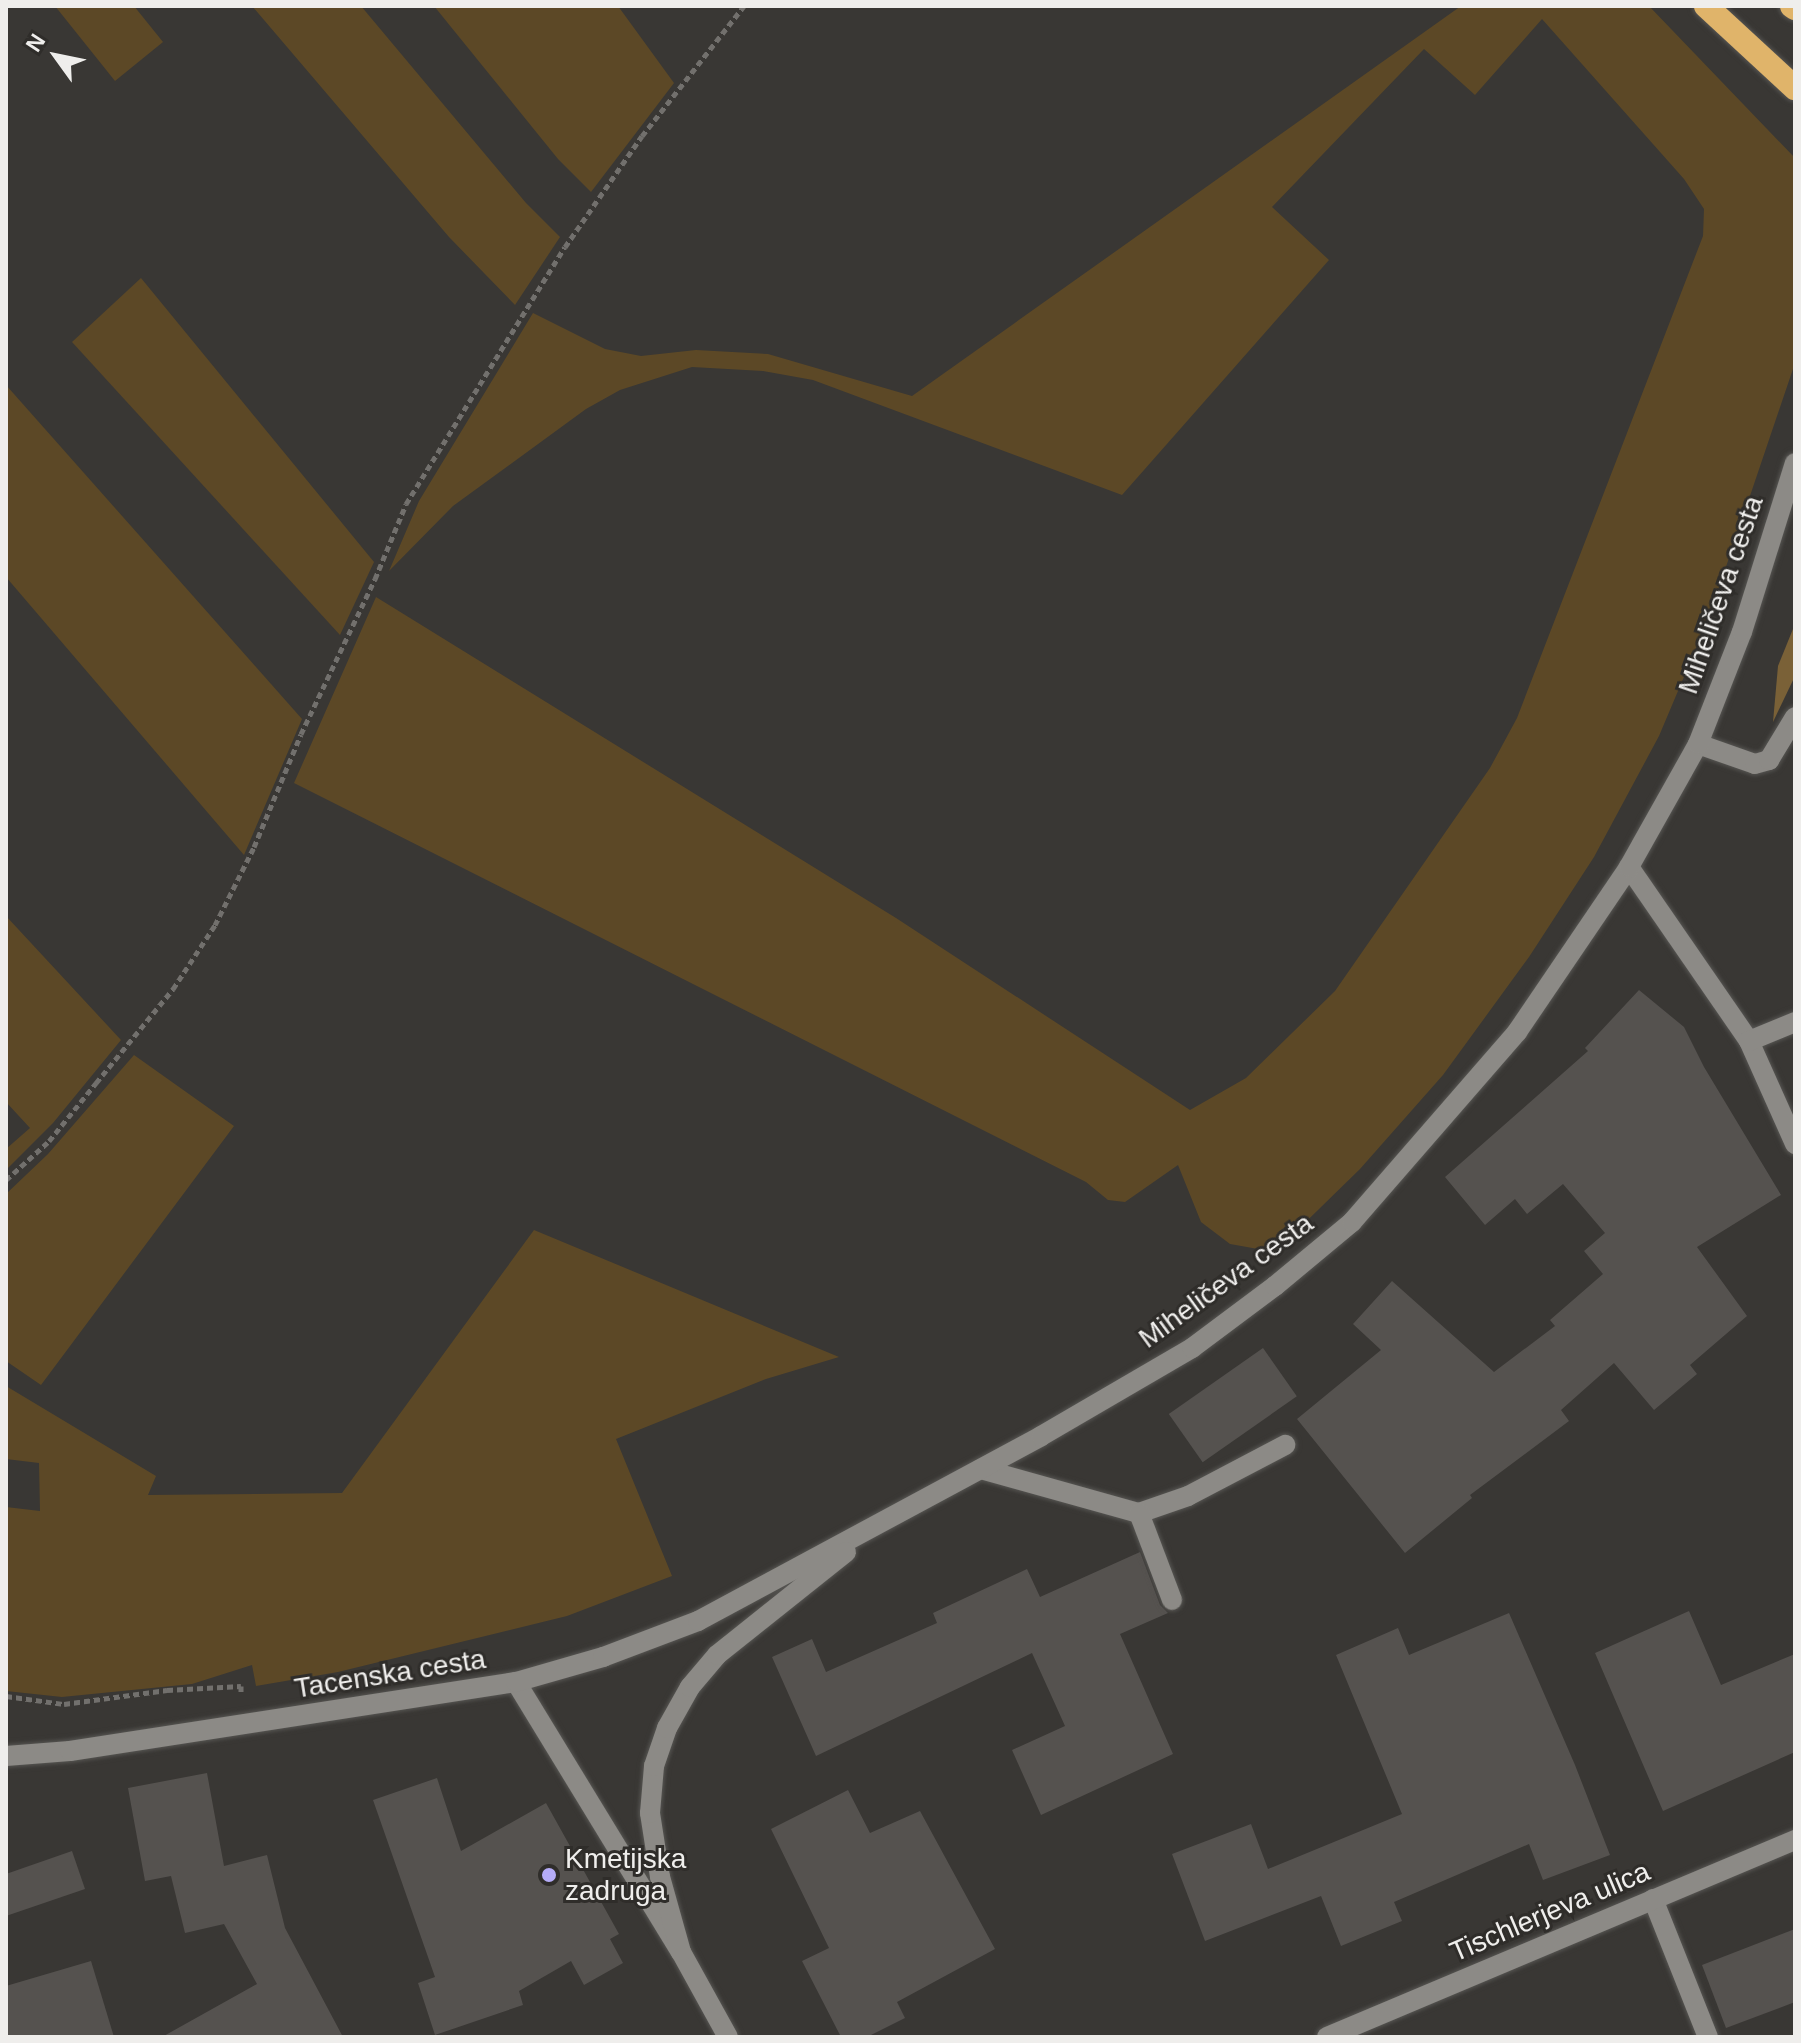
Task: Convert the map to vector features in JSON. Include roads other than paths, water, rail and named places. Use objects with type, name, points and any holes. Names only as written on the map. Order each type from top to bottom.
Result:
[{"type":"highway","points":[[1706,6],[1795,88]]},
{"type":"street","name":"Miheličeva cesta","points":[[516,1682],[603,1657],[698,1621],[981,1469],[1192,1348],[1275,1286],[1352,1222],[1517,1032],[1629,867],[1698,744],[1742,632],[1795,463]]},
{"type":"street","points":[[1698,744],[1755,764],[1769,760],[1795,717]]},
{"type":"street","points":[[1629,867],[1749,1041],[1795,1144]]},
{"type":"street","points":[[1749,1041],[1795,1022]]},
{"type":"street","points":[[981,1469],[1139,1513],[1188,1496],[1285,1445]]},
{"type":"street","points":[[1139,1513],[1172,1600]]},
{"type":"street","points":[[681,1952],[660,1877],[650,1813],[654,1766],[667,1728],[690,1687],[717,1655],[896,1514]]},
{"type":"street","name":"Tacenska cesta","points":[[6,1756],[70,1751],[516,1682],[681,1952],[728,2037]]},
{"type":"street","name":"Tischlerjeva ulica","points":[[1327,2037],[1795,1840]]},
{"type":"street","points":[[1653,1899],[1708,2037]]},
{"type":"place","name":"Kmetijska zadruga","points":[[549,1875]]}]
